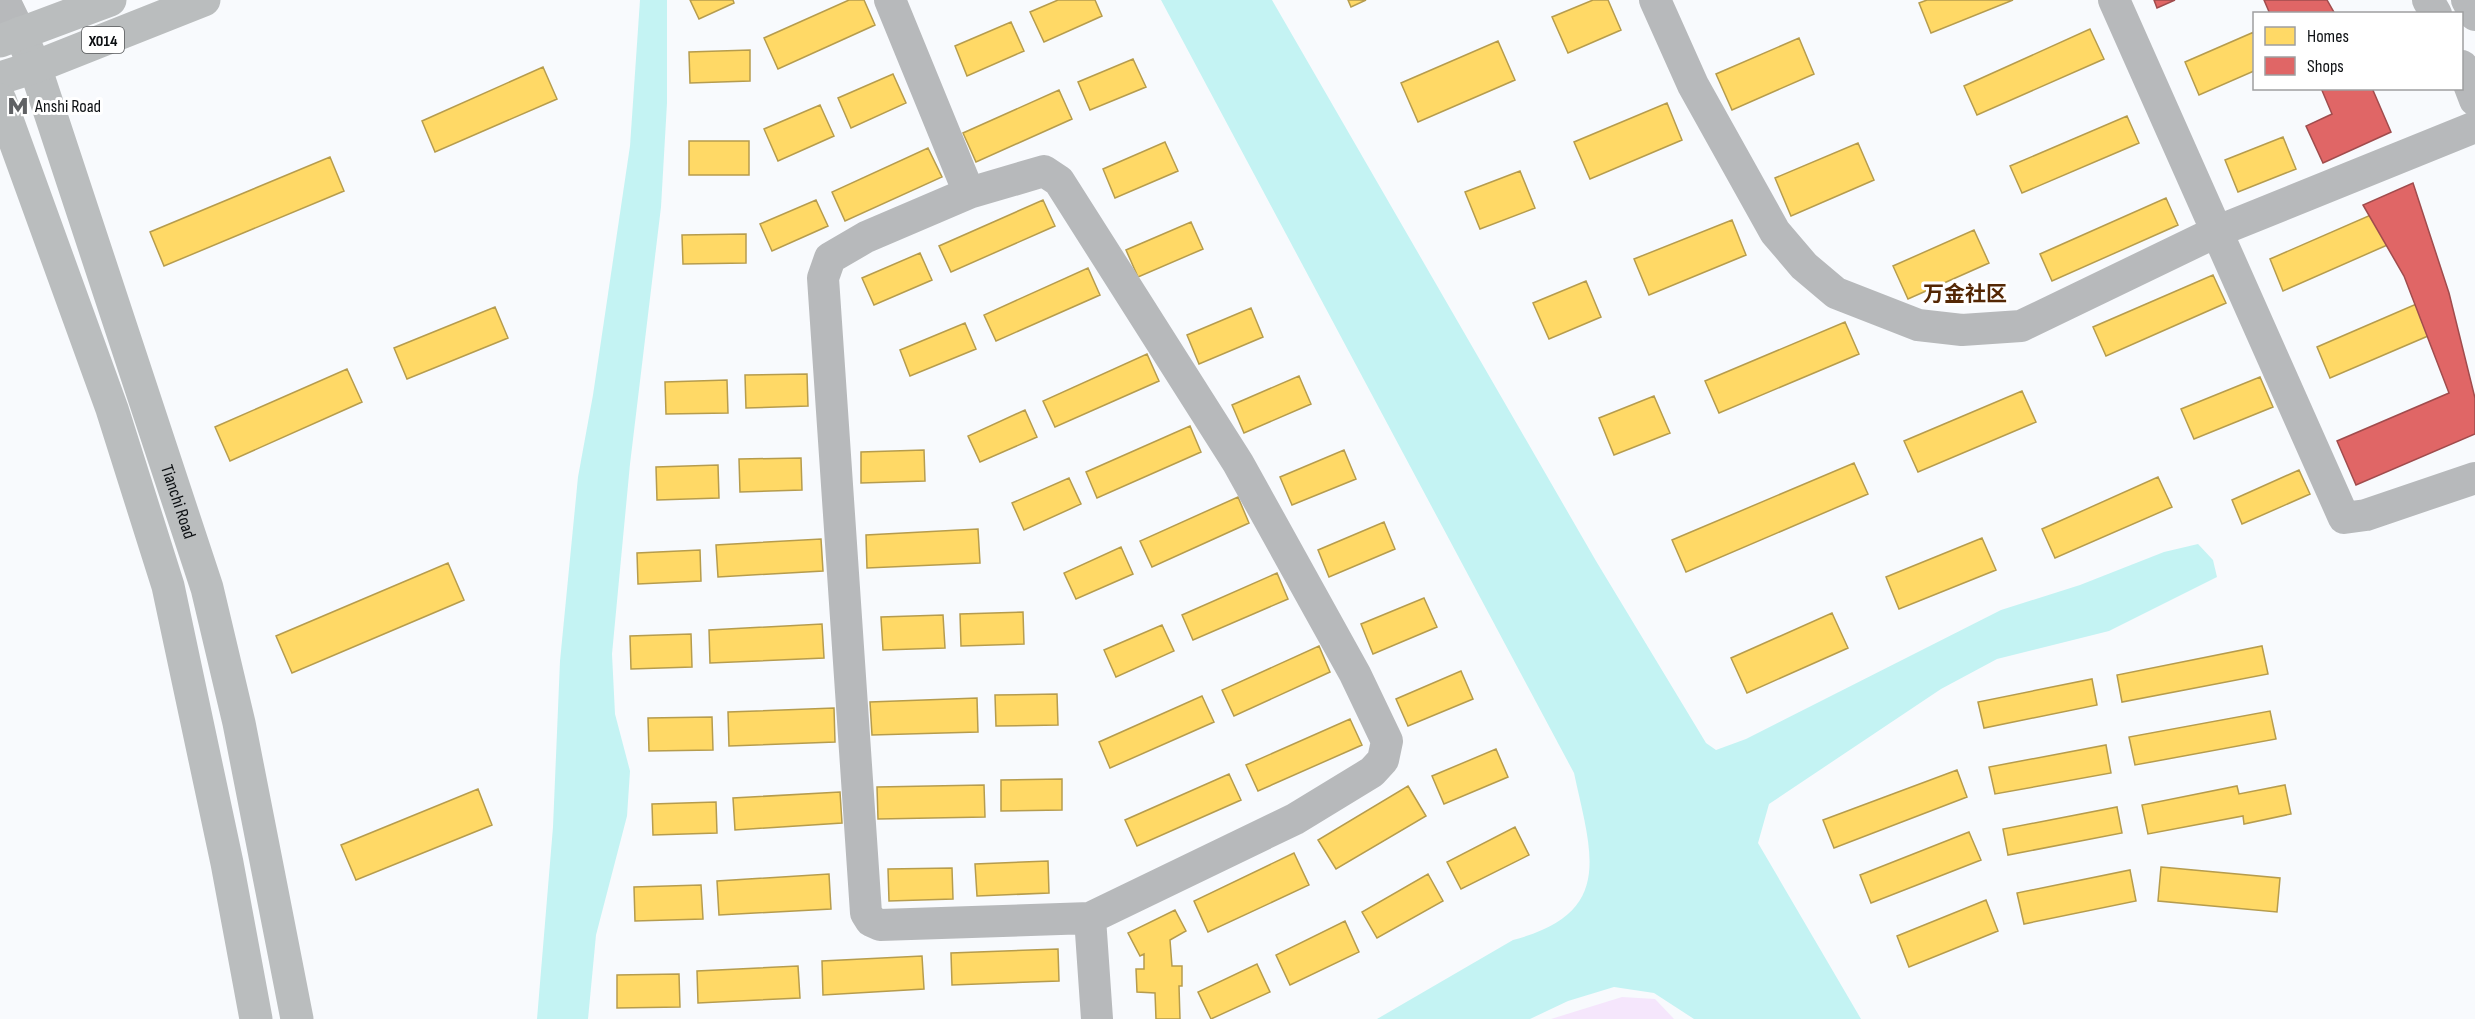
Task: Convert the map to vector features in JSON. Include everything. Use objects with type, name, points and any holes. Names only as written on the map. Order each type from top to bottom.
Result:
[{"type":"main road","name":"X014","points":[[10,37],[110,0]]},
{"type":"main road","name":"X014","points":[[0,78],[35,67],[204,0]]},
{"type":"main road","name":"Tianchi Road","points":[[10,37],[35,67],[207,588],[239,723],[297,1019]]},
{"type":"main road","name":"Tianchi Road","points":[[0,100],[112,409],[168,585],[227,863],[256,1019]]},
{"type":"street","name":"Tianchi Road","points":[[4,0],[10,37]]},
{"type":"street","points":[[890,0],[969,193]]},
{"type":"street","points":[[1655,0],[1693,85],[1775,232],[1804,266],[1836,293],[1918,325],[1962,330],[2020,326],[2218,231],[2475,127]]},
{"type":"street","points":[[2114,0],[2344,518],[2366,515],[2475,478]]},
{"type":"street","points":[[2467,0],[2475,15]]},
{"type":"street","points":[[2463,69],[2475,100]]},
{"type":"street","points":[[1044,171],[1059,181],[1238,463],[1355,674],[1387,741],[1383,760],[1372,772],[1295,819],[1090,918],[880,925],[871,921],[866,913],[823,278],[830,258],[866,237],[969,193],[1044,171]]},
{"type":"street","points":[[1090,918],[1097,1019]]},
{"type":"shaded area","points":[[1622,997],[1655,999],[1674,1019],[1551,1019]]},
{"type":"water","points":[[640,0],[667,0],[667,103],[661,207],[630,464],[612,654],[615,714],[630,771],[627,816],[596,935],[588,1019],[537,1019],[553,827],[560,661],[578,477],[593,395],[630,146]]},
{"type":"water","points":[[1161,0],[1272,0],[1596,561],[1706,743],[1716,750],[1746,739],[2001,610],[2080,585],[2164,552],[2198,544],[2213,560],[2217,577],[2109,631],[1997,659],[1941,689],[1769,804],[1758,843],[1861,1019],[1694,1019],[1654,993],[1614,987],[1568,1001],[1530,1019],[1377,1019],[1513,940],[1546,928],[1568,914],[1582,896],[1588,876],[1589,854],[1586,829],[1574,773]]},
{"type":"building: Homes","points":[[690,0],[733,0],[734,3],[699,19]]},
{"type":"building: Homes","points":[[849,0],[864,0],[875,25],[778,69],[764,38]]},
{"type":"building: Homes","points":[[1058,0],[1095,0],[1102,16],[1044,42],[1030,12]]},
{"type":"building: Homes","points":[[1348,0],[1366,0],[1351,7]]},
{"type":"building: Homes","points":[[1593,0],[1608,0],[1621,30],[1568,53],[1552,17]]},
{"type":"building: Homes","points":[[1927,0],[2013,0],[1931,33],[1919,3]]},
{"type":"building: Homes","points":[[1011,22],[1024,51],[967,76],[955,46]]},
{"type":"building: Homes","points":[[2090,29],[2104,59],[1977,115],[1964,86]]},
{"type":"building: Homes","points":[[2253,32],[2253,71],[2199,95],[2185,62]]},
{"type":"building: Homes","points":[[1799,38],[1814,74],[1732,110],[1716,74]]},
{"type":"building: Homes","points":[[1498,41],[1515,80],[1418,122],[1401,83]]},
{"type":"building: Homes","points":[[750,50],[750,81],[690,83],[689,52]]},
{"type":"building: Homes","points":[[1133,59],[1146,87],[1090,110],[1078,82]]},
{"type":"building: Homes","points":[[543,67],[557,99],[435,152],[422,121]]},
{"type":"building: Homes","points":[[893,74],[906,103],[851,128],[838,98]]},
{"type":"building: Homes","points":[[1059,90],[1072,119],[976,162],[963,133]]},
{"type":"building: Homes","points":[[1667,103],[1682,140],[1590,179],[1574,142]]},
{"type":"building: Homes","points":[[820,105],[834,136],[778,161],[764,129]]},
{"type":"building: Homes","points":[[2357,105],[2371,137],[2323,160],[2308,128]]},
{"type":"building: Homes","points":[[2127,116],[2139,143],[2022,193],[2010,166]]},
{"type":"building: Homes","points":[[2283,137],[2296,169],[2238,192],[2225,160]]},
{"type":"building: Homes","points":[[689,141],[749,141],[749,175],[689,175]]},
{"type":"building: Homes","points":[[1165,142],[1178,171],[1115,198],[1103,169]]},
{"type":"building: Homes","points":[[1858,143],[1874,180],[1791,216],[1775,178]]},
{"type":"building: Homes","points":[[928,148],[942,177],[845,221],[832,192]]},
{"type":"building: Homes","points":[[330,157],[344,191],[164,266],[150,232]]},
{"type":"building: Homes","points":[[1520,171],[1535,208],[1480,229],[1465,192]]},
{"type":"building: Homes","points":[[2166,198],[2178,225],[2052,281],[2040,254]]},
{"type":"building: Homes","points":[[816,200],[828,226],[772,251],[760,224]]},
{"type":"building: Homes","points":[[1043,200],[1055,226],[951,272],[939,246]]},
{"type":"building: Homes","points":[[2396,204],[2410,235],[2283,291],[2270,259]]},
{"type":"building: Homes","points":[[1732,220],[1746,255],[1649,295],[1634,259]]},
{"type":"building: Homes","points":[[1191,222],[1203,249],[1138,277],[1126,250]]},
{"type":"building: Homes","points":[[1974,230],[1989,263],[1908,299],[1893,266]]},
{"type":"building: Homes","points":[[746,234],[746,263],[683,264],[682,235]]},
{"type":"building: Homes","points":[[920,253],[932,280],[874,305],[862,278]]},
{"type":"building: Homes","points":[[1088,268],[1100,295],[996,341],[984,315]]},
{"type":"building: Homes","points":[[2213,275],[2226,303],[2106,356],[2093,327]]},
{"type":"building: Homes","points":[[1586,281],[1601,317],[1549,339],[1533,303]]},
{"type":"building: Homes","points":[[2428,299],[2442,330],[2330,378],[2317,347]]},
{"type":"building: Homes","points":[[495,307],[508,338],[407,379],[394,348]]},
{"type":"building: Homes","points":[[1251,308],[1263,337],[1199,364],[1187,335]]},
{"type":"building: Homes","points":[[1845,322],[1859,354],[1719,413],[1705,381]]},
{"type":"building: Homes","points":[[965,323],[976,349],[910,376],[900,350]]},
{"type":"building: Homes","points":[[1147,354],[1159,381],[1055,427],[1043,401]]},
{"type":"building: Homes","points":[[347,369],[362,402],[230,461],[215,427]]},
{"type":"building: Homes","points":[[807,374],[808,406],[746,408],[745,375]]},
{"type":"building: Homes","points":[[1299,376],[1311,404],[1244,433],[1232,405]]},
{"type":"building: Homes","points":[[2260,377],[2273,407],[2194,439],[2181,409]]},
{"type":"building: Homes","points":[[727,380],[728,413],[666,414],[665,382]]},
{"type":"building: Homes","points":[[2022,391],[2036,422],[1918,472],[1904,441]]},
{"type":"building: Homes","points":[[2452,395],[2466,426],[2356,475],[2342,443]]},
{"type":"building: Homes","points":[[1654,396],[1670,433],[1614,455],[1599,418]]},
{"type":"building: Homes","points":[[1025,410],[1037,437],[980,462],[968,436]]},
{"type":"building: Homes","points":[[1190,426],[1201,452],[1097,498],[1086,472]]},
{"type":"building: Homes","points":[[924,450],[925,481],[861,483],[861,452]]},
{"type":"building: Homes","points":[[1344,450],[1356,479],[1292,505],[1280,477]]},
{"type":"building: Homes","points":[[801,458],[802,490],[740,492],[739,459]]},
{"type":"building: Homes","points":[[1854,463],[1868,494],[1686,572],[1672,540]]},
{"type":"building: Homes","points":[[718,465],[719,498],[657,500],[656,467]]},
{"type":"building: Homes","points":[[2299,470],[2310,494],[2242,524],[2232,500]]},
{"type":"building: Homes","points":[[2158,477],[2172,507],[2055,558],[2042,529]]},
{"type":"building: Homes","points":[[1069,478],[1081,504],[1024,530],[1012,503]]},
{"type":"building: Homes","points":[[1238,497],[1249,523],[1152,567],[1140,541]]},
{"type":"building: Homes","points":[[1384,522],[1395,549],[1329,577],[1318,550]]},
{"type":"building: Homes","points":[[978,529],[980,563],[867,568],[866,535]]},
{"type":"building: Homes","points":[[1982,538],[1996,570],[1899,609],[1886,577]]},
{"type":"building: Homes","points":[[821,539],[823,571],[718,577],[716,545]]},
{"type":"building: Homes","points":[[1121,547],[1133,574],[1076,599],[1064,573]]},
{"type":"building: Homes","points":[[700,550],[701,581],[638,584],[637,553]]},
{"type":"building: Homes","points":[[448,563],[464,600],[292,673],[276,636]]},
{"type":"building: Homes","points":[[1277,573],[1288,599],[1193,640],[1182,615]]},
{"type":"building: Homes","points":[[1424,598],[1437,627],[1373,654],[1361,624]]},
{"type":"building: Homes","points":[[1023,612],[1024,644],[961,646],[960,614]]},
{"type":"building: Homes","points":[[1832,613],[1848,648],[1747,693],[1731,658]]},
{"type":"building: Homes","points":[[943,615],[945,648],[883,650],[881,617]]},
{"type":"building: Homes","points":[[822,624],[824,658],[710,663],[709,630]]},
{"type":"building: Homes","points":[[1162,625],[1174,651],[1116,677],[1104,650]]},
{"type":"building: Homes","points":[[691,634],[692,667],[631,669],[630,636]]},
{"type":"building: Homes","points":[[1319,646],[1330,672],[1234,716],[1222,690]]},
{"type":"building: Homes","points":[[2262,646],[2268,674],[2122,702],[2117,675]]},
{"type":"building: Homes","points":[[1461,671],[1473,699],[1408,726],[1396,699]]},
{"type":"building: Homes","points":[[2092,679],[2097,705],[1984,728],[1978,702]]},
{"type":"building: Homes","points":[[1057,694],[1058,725],[996,726],[995,695]]},
{"type":"building: Homes","points":[[1202,696],[1214,722],[1110,768],[1099,742]]},
{"type":"building: Homes","points":[[977,698],[978,732],[872,735],[870,702]]},
{"type":"building: Homes","points":[[834,708],[835,742],[729,746],[728,712]]},
{"type":"building: Homes","points":[[2270,711],[2276,739],[2135,765],[2129,737]]},
{"type":"building: Homes","points":[[712,717],[713,750],[649,751],[648,718]]},
{"type":"building: Homes","points":[[1350,719],[1362,745],[1258,791],[1246,765]]},
{"type":"building: Homes","points":[[2106,745],[2111,773],[1995,794],[1989,767]]},
{"type":"building: Homes","points":[[1496,749],[1508,777],[1444,804],[1432,776]]},
{"type":"building: Homes","points":[[1957,770],[1967,797],[1834,848],[1823,820]]},
{"type":"building: Homes","points":[[1229,774],[1241,800],[1137,846],[1125,820]]},
{"type":"building: Homes","points":[[1062,779],[1062,810],[1001,811],[1001,780]]},
{"type":"building: Homes","points":[[984,785],[985,817],[878,819],[877,787]]},
{"type":"building: Homes","points":[[2285,785],[2291,814],[2244,824],[2243,816],[2148,834],[2142,805],[2237,786],[2239,794]]},
{"type":"building: Homes","points":[[1408,786],[1426,816],[1336,869],[1318,840]]},
{"type":"building: Homes","points":[[478,789],[492,825],[356,880],[341,845]]},
{"type":"building: Homes","points":[[840,792],[842,823],[735,830],[733,798]]},
{"type":"building: Homes","points":[[716,802],[717,833],[653,835],[652,804]]},
{"type":"building: Homes","points":[[2117,807],[2122,833],[2008,855],[2003,829]]},
{"type":"building: Homes","points":[[1515,827],[1529,855],[1461,889],[1447,862]]},
{"type":"building: Homes","points":[[1969,832],[1981,860],[1871,903],[1860,875]]},
{"type":"building: Homes","points":[[1294,853],[1309,885],[1208,932],[1194,901]]},
{"type":"building: Homes","points":[[1048,861],[1049,893],[977,896],[975,864]]},
{"type":"building: Homes","points":[[2161,867],[2280,878],[2277,912],[2158,901]]},
{"type":"building: Homes","points":[[952,868],[953,899],[889,901],[888,869]]},
{"type":"building: Homes","points":[[2130,870],[2136,901],[2024,924],[2017,893]]},
{"type":"building: Homes","points":[[829,874],[831,909],[719,915],[717,881]]},
{"type":"building: Homes","points":[[1428,874],[1443,901],[1377,938],[1362,912]]},
{"type":"building: Homes","points":[[701,885],[703,919],[635,921],[634,887]]},
{"type":"building: Homes","points":[[1986,900],[1998,931],[1909,967],[1897,936]]},
{"type":"building: Homes","points":[[1175,910],[1186,931],[1170,940],[1172,966],[1182,966],[1182,986],[1179,986],[1180,1019],[1156,1019],[1155,993],[1137,992],[1136,969],[1144,969],[1144,954],[1140,956],[1128,933]]},
{"type":"building: Homes","points":[[1345,921],[1359,952],[1290,985],[1276,955]]},
{"type":"building: Homes","points":[[1058,949],[1059,981],[952,985],[951,953]]},
{"type":"building: Homes","points":[[922,956],[924,989],[823,995],[822,961]]},
{"type":"building: Homes","points":[[1257,964],[1270,992],[1211,1019],[1198,992]]},
{"type":"building: Homes","points":[[798,966],[800,998],[698,1003],[697,971]]},
{"type":"building: Homes","points":[[679,974],[680,1007],[617,1008],[617,975]]},
{"type":"building: Shops","points":[[2154,0],[2175,0],[2157,8]]},
{"type":"building: Shops","points":[[2264,0],[2327,0],[2334,12],[2269,12]]},
{"type":"building: Shops","points":[[2322,90],[2373,90],[2391,132],[2323,163],[2306,126],[2332,114]]},
{"type":"building: Shops","points":[[2413,183],[2449,293],[2475,398],[2475,434],[2356,485],[2337,441],[2449,393],[2404,276],[2363,205]]},
{"type":"place","name":"Anshi Road","points":[[18,106]]},
{"type":"district","name":"万金社区","points":[[1965,294]]}]
